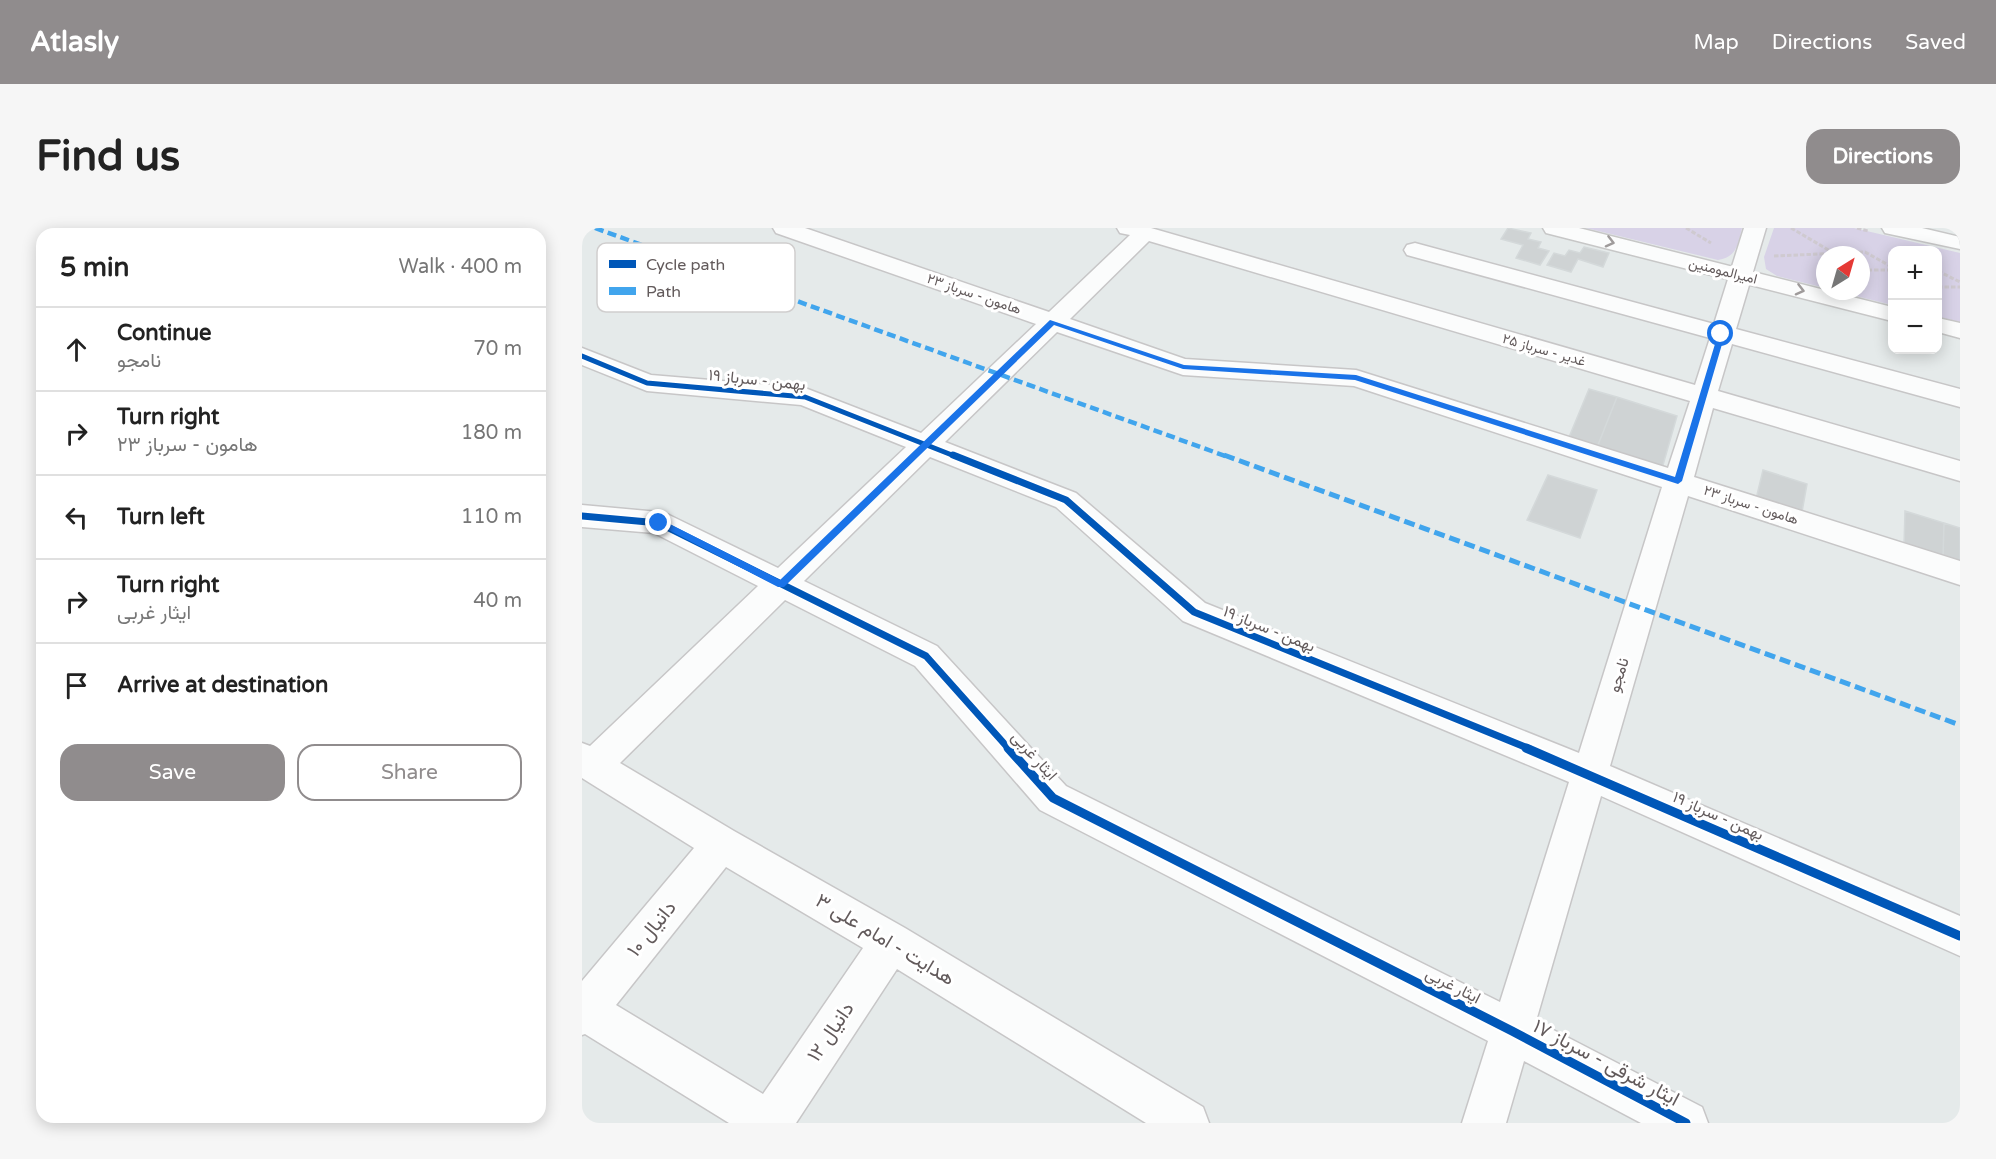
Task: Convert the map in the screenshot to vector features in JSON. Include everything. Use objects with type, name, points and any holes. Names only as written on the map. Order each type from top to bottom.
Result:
[{"type":"street","name":"هامون - سرباز ۲۳","points":[[783,228],[1183,367],[1356,378],[1960,573]]},
{"type":"street","name":"امیرالمومنین","points":[[1554,228],[1888,313]]},
{"type":"street","points":[[1893,228],[1960,243]]},
{"type":"street","points":[[588,763],[781,584],[1053,322],[1136,230]]},
{"type":"street","name":"غدیر - سرباز ۲۵","points":[[1136,230],[1960,471]]},
{"type":"street","name":"نامجو","points":[[1484,1123],[1721,334],[1740,275],[1761,242]]},
{"type":"street","points":[[1415,250],[1960,398]]},
{"type":"street","points":[[1942,326],[1960,331]]},
{"type":"street","name":"بهمن - سرباز ۱۹","points":[[582,356],[647,383],[805,397],[1066,500],[1194,612],[1590,774],[1960,936]]},
{"type":"street","name":"ایثار غربی","points":[[582,516],[659,523],[926,656],[1053,798],[1512,1031]]},
{"type":"street","name":"هدایت - امام علی ۳","points":[[588,763],[721,844],[891,942],[1187,1123]]},
{"type":"street","name":"دانیال ۱۰","points":[[584,1012],[721,844]]},
{"type":"street","name":"دانیال ۱۲","points":[[770,1123],[891,942]]},
{"type":"street","points":[[584,1012],[770,1123]]},
{"type":"street","name":"ایثار شرقی - سرباز ۱۷","points":[[1512,1031],[1686,1123]]},
{"type":"path","points":[[1686,228],[1711,244]]},
{"type":"path","points":[[1791,228],[1821,246]]},
{"type":"path","points":[[1761,242],[1816,251]]},
{"type":"path","points":[[1870,255],[1888,266]]},
{"type":"path","points":[[1870,270],[1888,269]]},
{"type":"path","points":[[1942,273],[1960,284]]},
{"type":"path","points":[[1942,286],[1960,284]]},
{"type":"shaded area","points":[[1586,228],[1742,228],[1733,253],[1718,260]]},
{"type":"shaded area","points":[[1774,228],[1854,228],[1930,246],[1888,246],[1888,304],[1870,300],[1870,246],[1816,246],[1816,286],[1777,276],[1766,269],[1764,257]]},
{"type":"shaded area","points":[[1942,249],[1960,253],[1960,322],[1942,318]]},
{"type":"building","points":[[1508,228],[1531,233],[1528,239],[1541,242],[1538,248],[1549,251],[1540,265],[1516,258],[1523,245],[1501,239]]},
{"type":"building","points":[[1584,247],[1609,253],[1603,267],[1578,259],[1571,272],[1547,265],[1554,253],[1565,256],[1569,250],[1580,253]]},
{"type":"building","points":[[1589,389],[1617,397],[1596,450],[1567,442]]},
{"type":"building","points":[[1617,397],[1677,416],[1661,472],[1596,450]]},
{"type":"building","points":[[1763,470],[1807,484],[1802,512],[1756,499]]},
{"type":"building","points":[[1548,475],[1597,490],[1580,538],[1527,520]]},
{"type":"building","points":[[1905,511],[1944,523],[1943,558],[1904,545]]},
{"type":"building","points":[[1944,523],[1960,528],[1960,563],[1943,558]]},
{"type":"marked path","points":[[595,228],[636,243]]},
{"type":"marked path","points":[[795,300],[1640,606],[1960,725]]},
{"type":"cycle path","points":[[582,356],[647,383],[805,397],[1066,500],[1194,612],[1590,774],[1960,936]]},
{"type":"cycle path","points":[[582,516],[659,523],[926,656],[1053,798],[1512,1031],[1686,1123]]},
{"type":"route","points":[[659,523],[781,584],[1053,322],[1183,367],[1356,378],[1678,481],[1721,334]]}]
